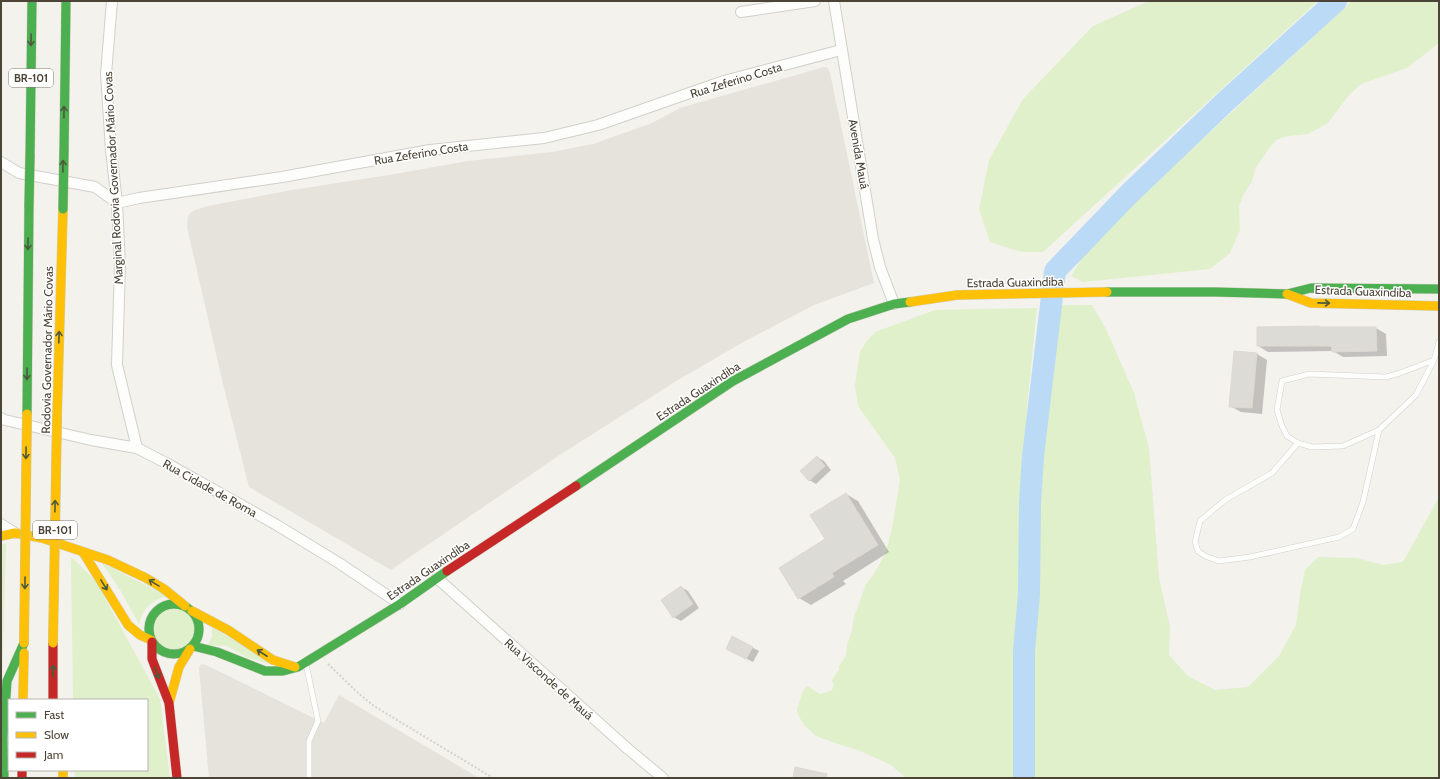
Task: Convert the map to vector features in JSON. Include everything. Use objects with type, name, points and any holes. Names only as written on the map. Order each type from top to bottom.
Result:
[{"type":"main road","name":"Rodovia Governador Mário Covas","points":[[23,699],[32,1]]},
{"type":"main road","name":"Rodovia Governador Mário Covas","points":[[54,699],[53,643],[63,209],[66,1]]},
{"type":"main road","name":"Estrada Guaxindiba","points":[[192,648],[217,652],[265,671],[283,671],[302,665],[400,604],[733,381],[848,319],[894,304],[957,296],[1032,293],[1208,292],[1287,294],[1311,288],[1439,289]]},
{"type":"main road","name":"Estrada Guaxindiba","points":[[1287,294],[1311,303],[1439,306]]},
{"type":"main road","points":[[1,536],[15,533],[47,539],[108,560],[146,578],[188,608],[197,618],[199,634],[192,648],[179,667],[169,703]]},
{"type":"main road","points":[[83,552],[128,624],[140,634],[152,641],[159,650],[167,654],[175,655],[192,648]]},
{"type":"main road","points":[[178,778],[169,703],[152,659],[152,641],[149,632],[149,625],[156,611],[170,604],[178,604],[228,630],[273,660],[302,665]]},
{"type":"main road","points":[[4,778],[3,739],[7,681],[24,643]]},
{"type":"street","name":"Marginal Rodovia Governador Mário Covas","points":[[112,1],[106,74],[111,150],[117,203],[120,265],[118,365],[137,448]]},
{"type":"street","points":[[741,12],[815,1]]},
{"type":"street","name":"Avenida Mauá","points":[[834,1],[873,239],[880,267],[894,304]]},
{"type":"street","name":"Rua Zeferino Costa","points":[[117,203],[139,198],[282,177],[430,150],[544,138],[598,125],[724,81],[842,50]]},
{"type":"street","points":[[1,162],[19,173],[94,186],[117,203]]},
{"type":"street","name":"Rua Cidade de Roma","points":[[1,418],[91,440],[137,448],[275,524],[339,563],[400,604]]},
{"type":"street","points":[[1,524],[15,533]]},
{"type":"street","name":"Rua Visconde de Mauá","points":[[437,578],[628,750],[663,778]]},
{"type":"lane","points":[[1434,360],[1386,377],[1309,374],[1282,381],[1277,410],[1282,426],[1287,436],[1298,443],[1312,447],[1343,446],[1379,430],[1416,395],[1434,360],[1439,342]]},
{"type":"lane","points":[[1298,443],[1272,473],[1225,500],[1200,521],[1195,542],[1198,551],[1205,556],[1219,561],[1250,558],[1339,537],[1353,528],[1363,502],[1379,430]]},
{"type":"lane","points":[[302,665],[318,721],[309,741],[309,778]]},
{"type":"path","points":[[318,655],[359,694],[374,706],[493,778]]},
{"type":"shaded area","points":[[824,67],[828,68],[830,73],[874,283],[814,305],[745,341],[678,380],[558,456],[391,570],[249,487],[223,384],[187,227],[190,213],[208,206],[292,190],[468,161],[552,152],[593,144],[652,123],[680,108]]},
{"type":"shaded area","points":[[201,664],[206,665],[324,723],[339,695],[479,778],[209,778],[199,668]]},
{"type":"green space","points":[[1149,1],[1318,1],[1043,252],[1021,252],[990,242],[979,209],[989,160],[1023,99],[1093,26]]},
{"type":"green space","points":[[1352,1],[1439,1],[1439,43],[1407,68],[1361,84],[1349,95],[1327,124],[1308,134],[1288,136],[1276,140],[1256,167],[1252,181],[1243,196],[1239,206],[1240,230],[1230,253],[1210,269],[1083,282],[1071,276],[1083,257],[1088,245]]},
{"type":"green space","points":[[1061,305],[1092,305],[1106,329],[1134,393],[1149,448],[1159,578],[1170,627],[1169,655],[1188,676],[1215,690],[1248,687],[1279,656],[1296,625],[1305,570],[1318,557],[1357,558],[1383,565],[1403,562],[1439,497],[1439,778],[1029,778],[1032,656],[1044,445]]},
{"type":"green space","points":[[1037,308],[1027,408],[1018,604],[1015,778],[906,778],[891,765],[858,750],[816,736],[805,726],[798,715],[797,709],[803,691],[807,686],[820,694],[831,691],[834,686],[832,680],[846,656],[847,645],[852,631],[854,617],[866,584],[874,574],[886,552],[892,529],[900,480],[895,458],[858,406],[855,386],[860,352],[875,332],[935,310]]},
{"type":"green space","points":[[6,543],[2,685],[1,697],[1,545]]},
{"type":"green space","points":[[71,557],[95,580],[160,699],[170,778],[75,778],[74,771],[148,771],[148,699],[73,699]]},
{"type":"green space","points":[[102,563],[167,596],[152,602],[145,609],[139,624],[122,593]]},
{"type":"green space","points":[[174,609],[189,615],[195,630],[189,645],[174,651],[159,645],[153,630],[159,615]]},
{"type":"green space","points":[[212,627],[276,666],[246,657],[227,646],[208,645],[212,637]]},
{"type":"building","points":[[1257,327],[1376,327],[1377,351],[1332,352],[1331,346],[1257,346]]},
{"type":"building","points":[[1234,351],[1257,353],[1252,408],[1229,407]]},
{"type":"building","points":[[817,456],[825,466],[809,481],[800,471]]},
{"type":"building","points":[[846,493],[878,545],[832,573],[834,577],[798,599],[779,568],[825,539],[810,515]]},
{"type":"building","points":[[681,586],[693,604],[673,618],[661,600]]},
{"type":"building","points":[[732,636],[753,647],[746,659],[726,649]]},
{"type":"building","points":[[795,767],[827,774],[826,778],[793,778]]},
{"type":"waterway","points":[[1024,778],[1024,651],[1029,594],[1030,503],[1033,456],[1055,271],[1128,195],[1224,103],[1336,1]]},
{"type":"traffic: fast","points":[[30,156],[32,1]]},
{"type":"traffic: fast","points":[[64,151],[66,1]]},
{"type":"traffic: fast","points":[[63,209],[64,151]]},
{"type":"traffic: fast","points":[[29,205],[30,156]]},
{"type":"traffic: fast","points":[[27,414],[29,205]]},
{"type":"traffic: fast","points":[[1107,292],[1216,292],[1287,294],[1311,288],[1439,289]]},
{"type":"traffic: fast","points":[[576,486],[733,381],[848,319],[894,304],[910,302]]},
{"type":"traffic: fast","points":[[193,646],[217,652],[265,671],[283,671],[298,667],[400,604],[447,571]]},
{"type":"traffic: fast","points":[[169,604],[179,604],[192,611],[199,624],[199,629],[199,634],[192,647],[179,654],[169,654],[160,650],[153,643],[149,634],[149,624],[153,615],[160,608],[169,604]]},
{"type":"traffic: fast","points":[[4,778],[3,739],[7,681],[24,643]]},
{"type":"traffic: slow","points":[[57,418],[63,209]]},
{"type":"traffic: slow","points":[[910,302],[957,295],[1107,292]]},
{"type":"traffic: slow","points":[[1287,294],[1311,303],[1439,306]]},
{"type":"traffic: slow","points":[[24,643],[27,414]]},
{"type":"traffic: slow","points":[[53,643],[57,418]]},
{"type":"traffic: slow","points":[[1,536],[15,533],[42,538],[108,560],[146,578],[164,589],[185,606]]},
{"type":"traffic: slow","points":[[83,552],[128,625],[140,635],[151,640]]},
{"type":"traffic: slow","points":[[192,611],[228,630],[273,660],[295,667]]},
{"type":"traffic: slow","points":[[169,703],[179,667],[190,649]]},
{"type":"traffic: slow","points":[[23,699],[24,653]]},
{"type":"traffic: slow","points":[[63,771],[63,778]]},
{"type":"traffic: jam","points":[[447,571],[576,486]]},
{"type":"traffic: jam","points":[[152,642],[152,659],[169,703],[177,778]]},
{"type":"traffic: jam","points":[[53,643],[53,699]]},
{"type":"traffic: jam","points":[[22,771],[22,778]]}]
